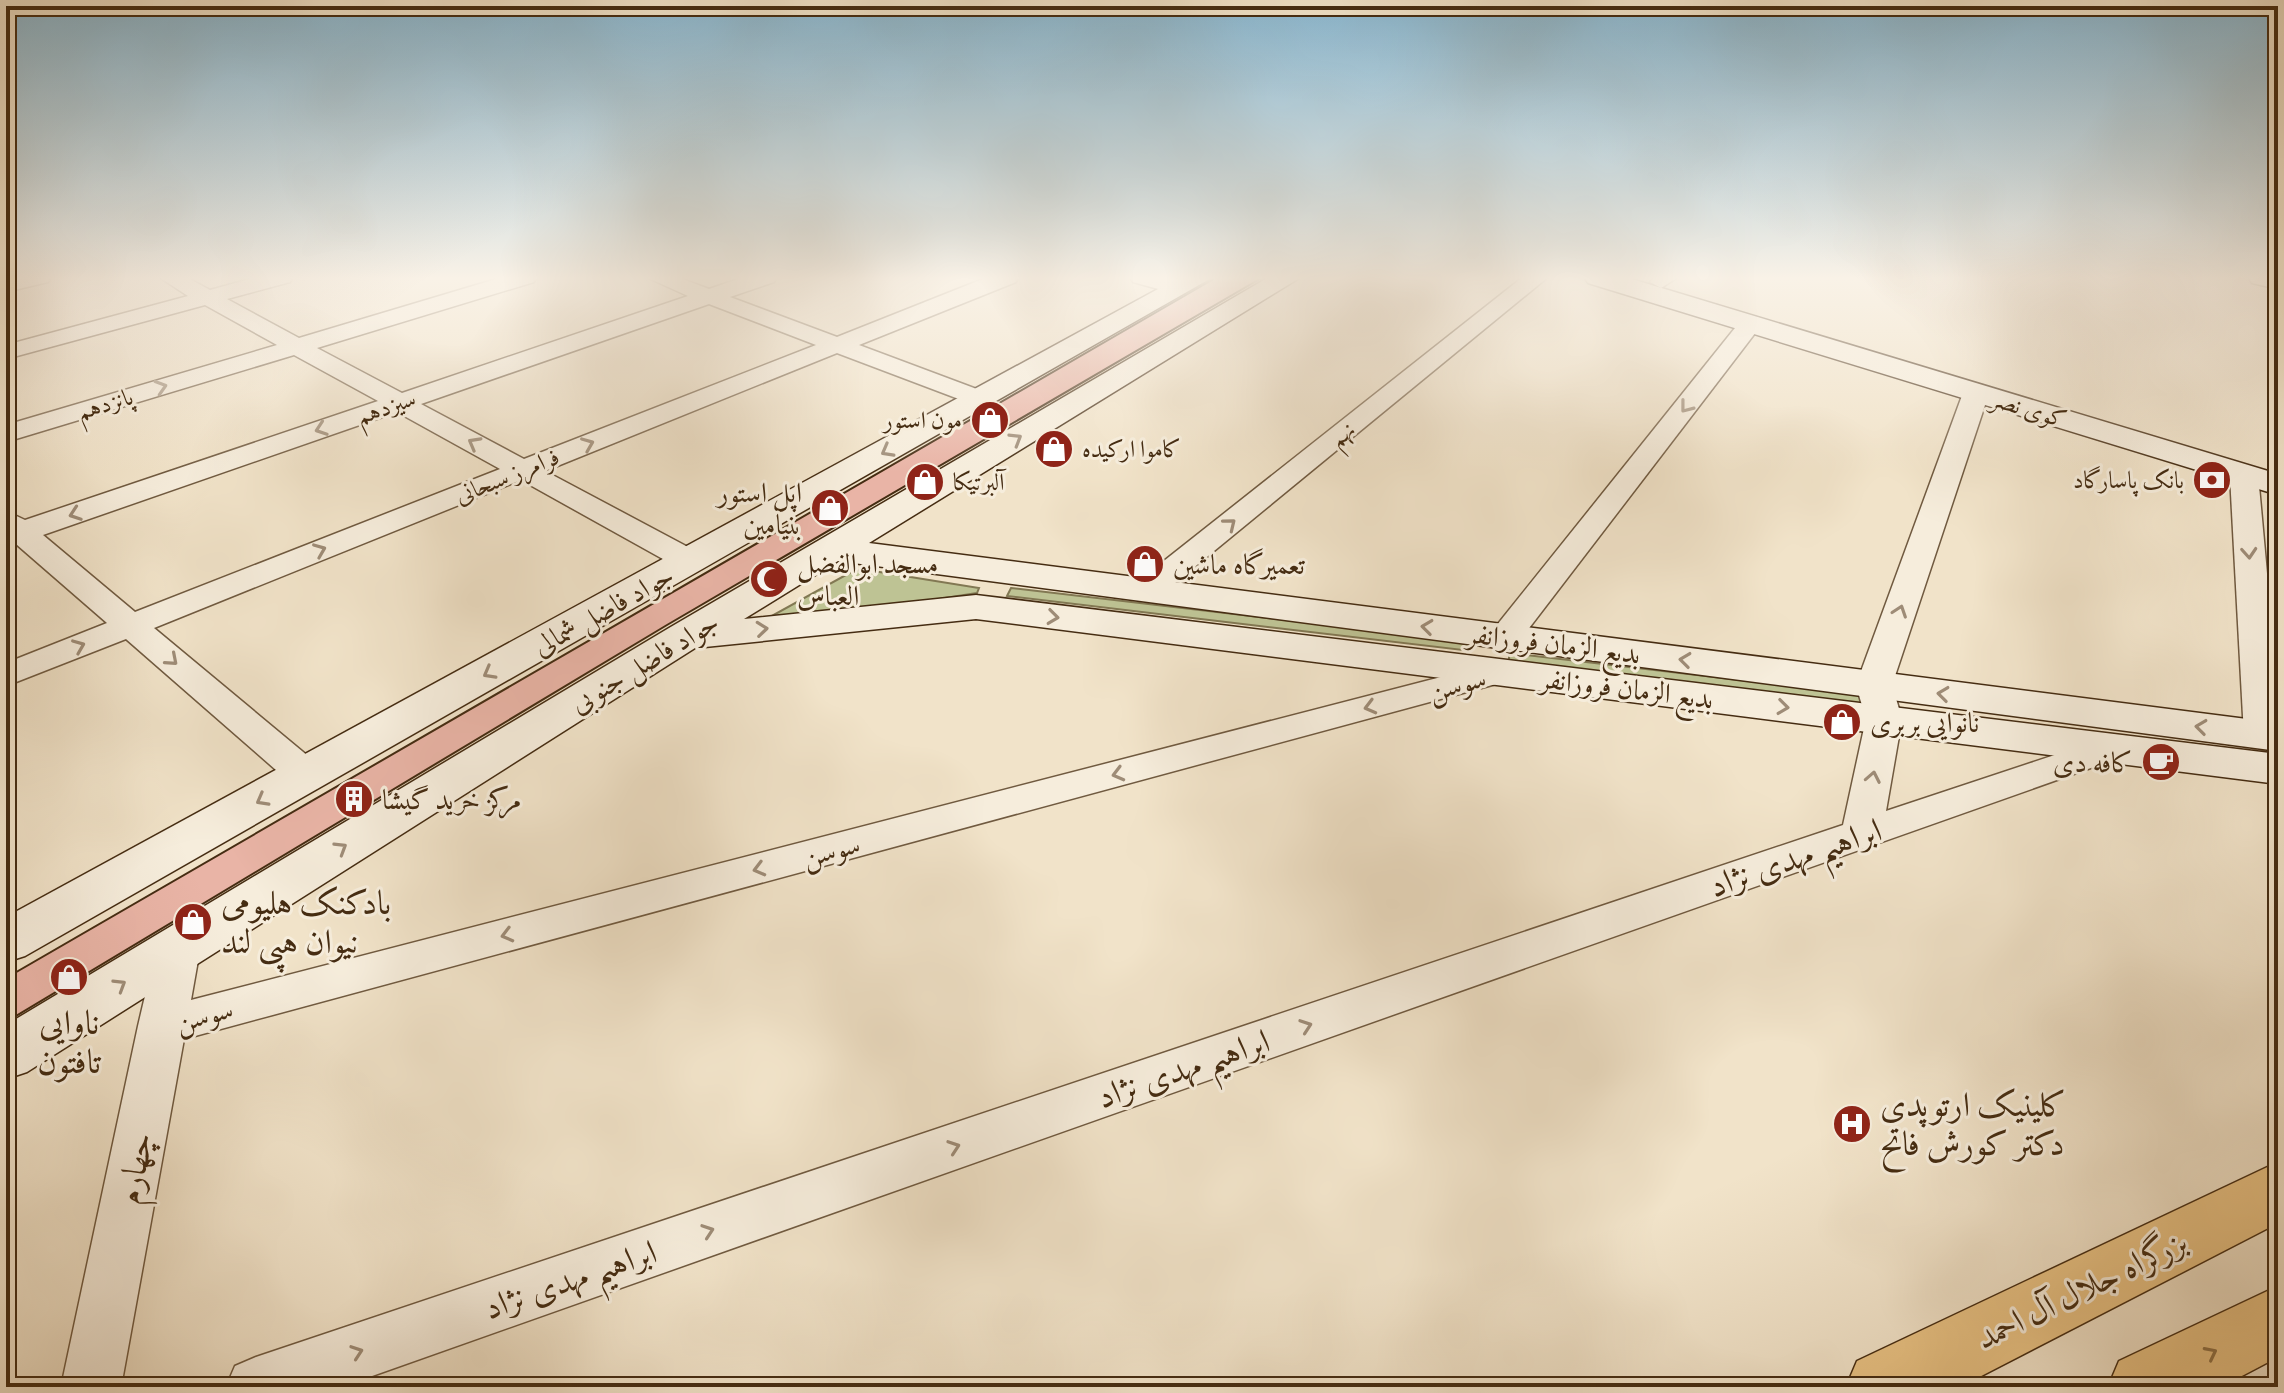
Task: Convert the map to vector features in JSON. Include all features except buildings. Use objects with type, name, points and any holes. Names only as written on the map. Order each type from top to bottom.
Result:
[{"type":"highway","name":"بزرگراه جلال آل احمد","points":[[1883,1387],[2278,1191]]},
{"type":"highway","points":[[2145,1387],[2278,1320]]},
{"type":"street","points":[[6,352],[43,342]]},
{"type":"street","points":[[290,342],[690,561]]},
{"type":"street","name":"پانزدهم","points":[[6,434],[310,342]]},
{"type":"street","name":"سیزدهم","points":[[11,529],[577,342]]},
{"type":"street","points":[[829,342],[981,399]]},
{"type":"street","name":"فرامرز سبحانی","points":[[6,675],[845,342]]},
{"type":"street","name":"جواد فاضل شمالی","points":[[6,942],[1084,342]]},
{"type":"street","name":"جواد فاضل جنوبی","points":[[6,1055],[684,637],[1179,342]]},
{"type":"street","name":"نهم","points":[[1147,590],[1456,342]]},
{"type":"street","points":[[1502,655],[1737,342]]},
{"type":"street","name":"کوی نصر","points":[[1812,342],[2278,485]]},
{"type":"street","name":"کوی نصر","points":[[1866,342],[2278,466]]},
{"type":"street","points":[[1862,834],[1879,702],[1976,393]]},
{"type":"street","points":[[1879,702],[2273,747],[2244,475]]},
{"type":"street","points":[[11,529],[306,775]]},
{"type":"street","name":"بدیع‌ الزمان فروزانفر","points":[[831,549],[1147,590],[1502,655]]},
{"type":"street","points":[[976,607],[1004,572]]},
{"type":"street","name":"بدیع الزمان فروزانفر","points":[[684,637],[976,607],[1502,655],[1879,702],[2109,749],[2273,747]]},
{"type":"street","name":"سوسن","points":[[162,1026],[1502,655]]},
{"type":"street","name":"ابراهیم مهدی نژاد","points":[[256,1387],[2109,749]]},
{"type":"street","name":"چهارم","points":[[91,1387],[178,949]]},
{"type":"green space","points":[[867,570],[979,588],[977,593],[770,625],[768,618],[853,571]]},
{"type":"green space","points":[[1011,588],[1472,642],[1471,651],[1007,596]]},
{"type":"green space","points":[[1509,653],[1860,694],[1863,706],[1509,664]]},
{"type":"place","name":"مون استور","points":[[990,420]]},
{"type":"place","name":"کاموا ارکیده","points":[[1054,449]]},
{"type":"place","name":"بانک پاسارگاد","points":[[2212,480]]},
{"type":"place","name":"آلبرتیکا","points":[[925,482]]},
{"type":"place","name":"اپل استور بنیامین","points":[[830,508]]},
{"type":"place","name":"تعمیرگاه ماشین","points":[[1145,564]]},
{"type":"place","name":"مسجد ابوالفضل العباس","points":[[769,579]]},
{"type":"place","name":"نانوایی بربری","points":[[1842,722]]},
{"type":"place","name":"کافه دی","points":[[2161,762]]},
{"type":"place","name":"مرکز خرید گیشا","points":[[354,799]]},
{"type":"place","name":"بادکنک هلیومی نیوان هپی لند","points":[[193,922]]},
{"type":"place","name":"ناوایی تافتون","points":[[69,977]]},
{"type":"place","name":"کلینیک ارتوپدی دکتر کورش فاتح","points":[[1852,1124]]}]
